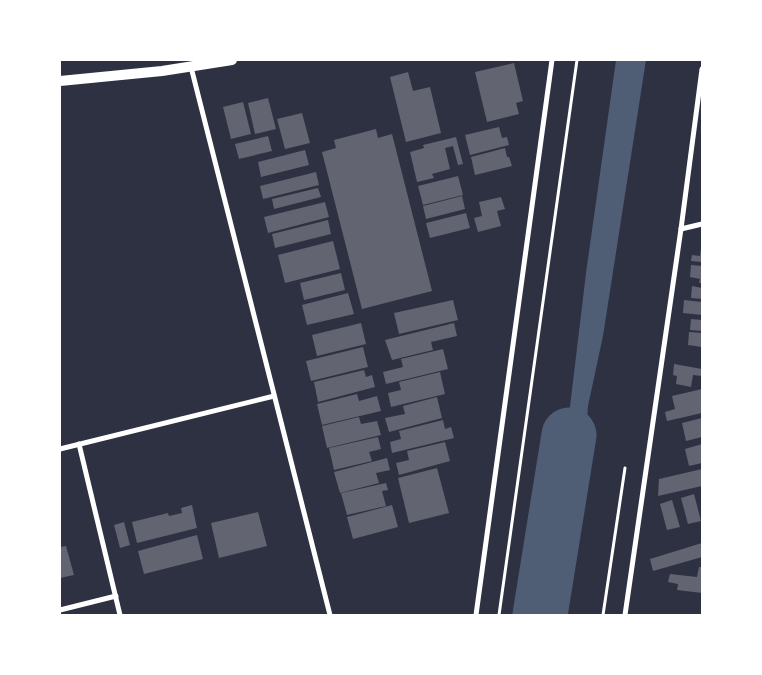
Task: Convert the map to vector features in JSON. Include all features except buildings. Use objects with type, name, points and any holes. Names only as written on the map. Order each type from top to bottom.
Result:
[{"type":"main road","points":[[60,81],[191,67],[232,60]]},
{"type":"street","points":[[476,615],[552,60]]},
{"type":"street","points":[[191,67],[330,615]]},
{"type":"street","points":[[625,615],[681,229],[702,69]]},
{"type":"street","points":[[681,229],[702,224]]},
{"type":"street","points":[[60,449],[274,396]]},
{"type":"street","points":[[79,444],[120,615]]},
{"type":"street","points":[[60,610],[116,596]]},
{"type":"path","points":[[500,615],[577,60]]},
{"type":"water","points":[[616,60],[646,60],[603,336],[588,406],[580,515],[570,555],[566,595],[562,615],[545,615],[586,273]]},
{"type":"waterway","points":[[540,615],[569,435]]}]
